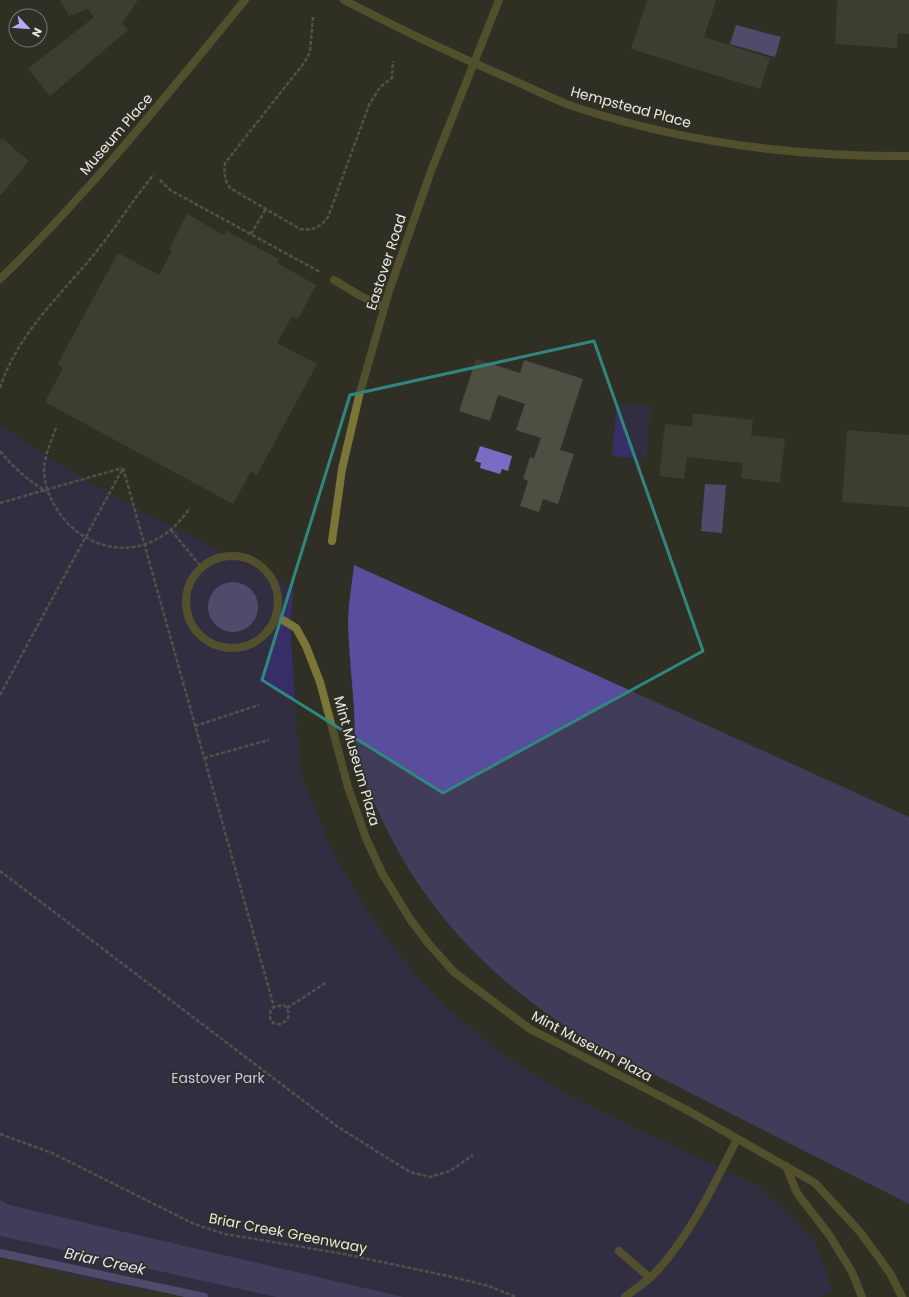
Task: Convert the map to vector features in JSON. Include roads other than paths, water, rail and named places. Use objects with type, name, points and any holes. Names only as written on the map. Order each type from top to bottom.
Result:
[{"type":"street","name":"Museum Place","points":[[0,279],[83,192],[165,97],[245,0]]},
{"type":"street","name":"Hempstead Place","points":[[344,0],[472,63],[571,106],[699,139],[786,151],[873,157],[909,156]]},
{"type":"street","name":"Eastover Road","points":[[332,542],[342,469],[384,307],[431,171],[472,63],[498,0]]},
{"type":"street","points":[[334,280],[359,295],[384,307]]},
{"type":"street","points":[[229,556],[247,558],[263,567],[274,581],[279,598],[276,616],[267,632],[253,643],[236,648],[218,646],[202,637],[191,623],[186,605],[189,587],[198,571],[212,560],[229,556]]},
{"type":"street","name":"Mint Museum Plaza","points":[[276,616],[296,628],[306,646],[320,682],[348,787],[366,838],[382,872],[410,920],[454,972],[530,1029],[685,1109],[815,1183],[860,1232],[890,1273],[902,1297]]},
{"type":"street","points":[[625,1297],[650,1278],[674,1253],[737,1139]]},
{"type":"street","points":[[786,1166],[797,1193],[830,1236],[852,1272],[862,1297]]},
{"type":"street","points":[[620,1251],[650,1278]]},
{"type":"waterway","name":"Briar Creek","points":[[0,1253],[204,1297]]},
{"type":"park label","name":"Eastover Park","points":[[218,1078]]}]
